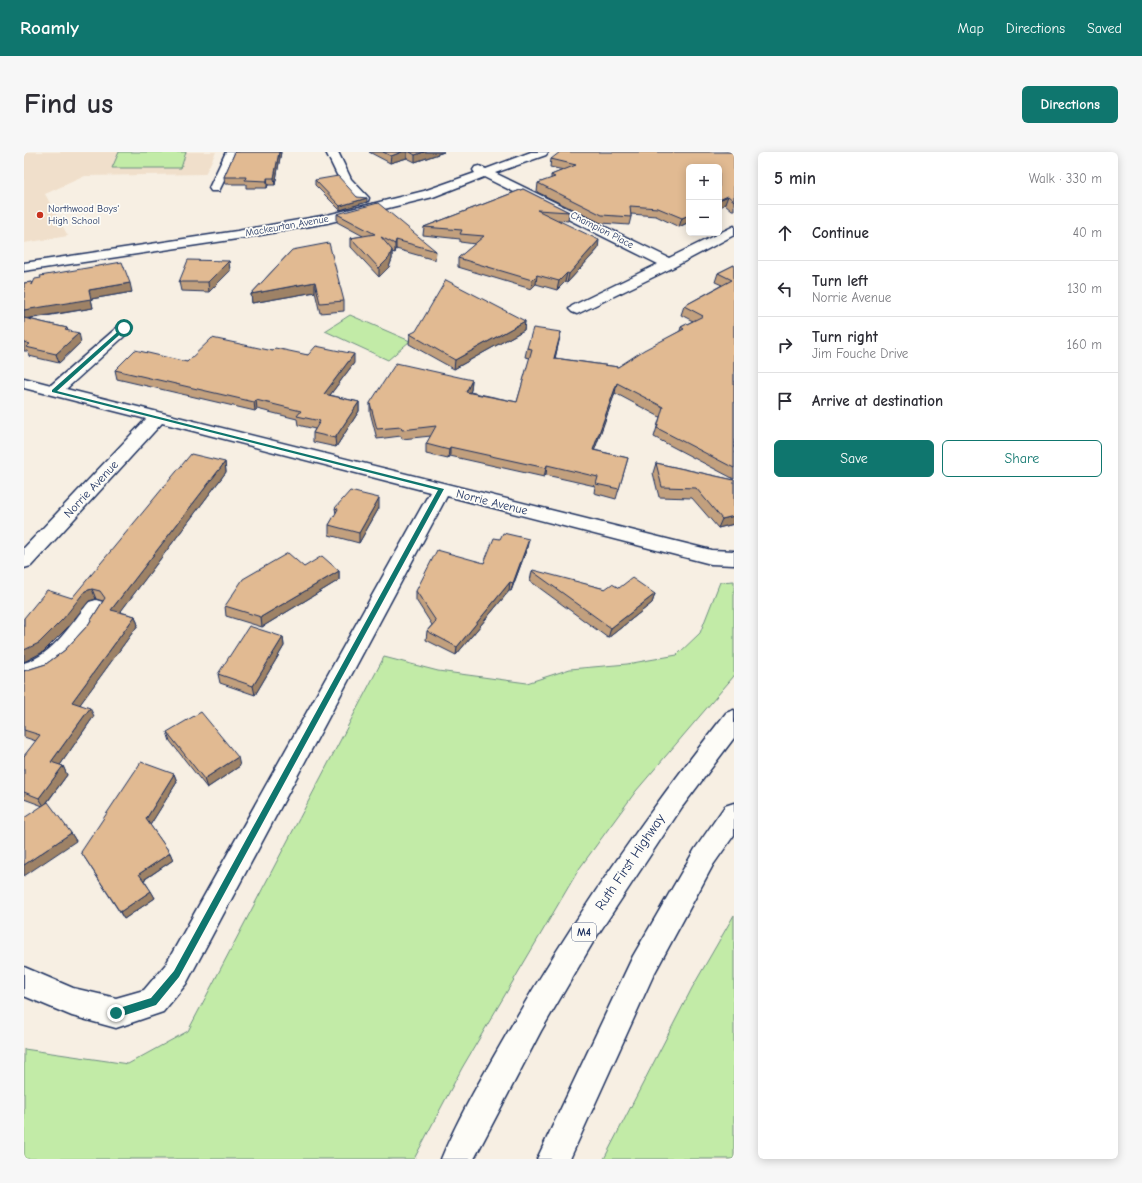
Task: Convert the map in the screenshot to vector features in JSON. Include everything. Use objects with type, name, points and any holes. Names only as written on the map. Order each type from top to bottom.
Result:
[{"type":"main road","points":[[215,188],[232,152]]},
{"type":"main road","points":[[332,152],[346,181],[363,198]]},
{"type":"main road","name":"Mackeurtan Avenue","points":[[24,267],[237,235],[327,219],[428,194],[542,152]]},
{"type":"main road","name":"Mackeurtan Avenue","points":[[275,215],[402,189],[497,155]]},
{"type":"main road","name":"Champion Place","points":[[469,165],[670,264]]},
{"type":"main road","points":[[577,309],[670,264],[734,230]]},
{"type":"main road","points":[[54,391],[124,328]]},
{"type":"main road","name":"Norrie Avenue","points":[[24,383],[712,557],[734,558]]},
{"type":"main road","name":"Norrie Avenue","points":[[24,561],[158,417]]},
{"type":"main road","points":[[24,981],[72,1002],[116,1013],[153,1002],[163,991],[176,974],[441,489]]},
{"type":"main road","points":[[24,672],[36,671],[55,658],[96,608]]},
{"type":"main road","name":"Ruth First Highway","points":[[457,1159],[492,1087],[585,930],[673,798],[734,720]]},
{"type":"main road","points":[[553,1159],[643,966],[704,857],[734,814]]},
{"type":"shaded area","name":"Northwood Boys' High School","points":[[24,152],[216,152],[205,174],[85,176],[45,194],[68,236],[24,243]]},
{"type":"green space","points":[[119,152],[186,152],[181,168],[112,168]]},
{"type":"green space","points":[[350,315],[410,341],[388,360],[325,331]]},
{"type":"green space","points":[[734,581],[734,676],[636,791],[579,869],[462,1068],[414,1159],[24,1159],[24,1049],[128,1064],[188,1031],[384,657],[438,671],[527,683],[570,669],[627,664],[677,655],[700,633],[720,582]]},
{"type":"green space","points":[[734,915],[734,1159],[604,1159],[692,988]]},
{"type":"building","points":[[235,152],[279,152],[274,178],[267,178],[267,181],[245,180],[246,177],[224,177]]},
{"type":"building","points":[[383,152],[402,152],[391,156]]},
{"type":"building","points":[[410,152],[424,152],[415,155]]},
{"type":"building","points":[[560,152],[734,152],[734,201],[728,196],[722,199],[722,164],[686,164],[686,216],[682,218],[658,208],[630,206],[631,217],[602,215],[538,183],[555,177],[551,175],[576,165],[551,159]]},
{"type":"building","points":[[338,176],[357,197],[367,198],[340,206],[315,180]]},
{"type":"building","points":[[523,189],[569,212],[537,210],[599,240],[569,274],[567,273],[559,281],[537,275],[532,280],[458,258],[484,236],[460,234],[462,230],[424,227]]},
{"type":"building","points":[[378,203],[436,251],[396,240],[395,244],[381,237],[392,250],[389,258],[379,268],[351,238],[375,234],[337,214]]},
{"type":"building","points":[[329,243],[344,301],[320,303],[315,282],[251,294],[292,250]]},
{"type":"building","points":[[188,260],[229,261],[208,282],[179,282]]},
{"type":"building","points":[[122,262],[130,283],[89,290],[91,299],[24,310],[24,283],[32,282],[32,285],[35,279],[41,278],[40,276]]},
{"type":"building","points":[[734,265],[734,468],[657,428],[663,407],[617,383],[593,450],[628,458],[619,489],[596,484],[598,477],[547,465],[546,468],[450,447],[449,450],[426,444],[436,426],[402,430],[401,427],[377,429],[370,403],[396,363],[472,380],[466,392],[517,402],[532,349],[527,348],[533,328],[561,332],[554,358],[618,367],[644,350],[684,329],[681,327],[703,316],[684,306],[732,280],[718,273]]},
{"type":"building","points":[[446,280],[525,321],[455,360],[410,334],[416,331]]},
{"type":"building","points":[[24,318],[67,328],[65,330],[79,333],[56,354],[26,347],[30,344],[24,342]]},
{"type":"building","points":[[212,338],[273,351],[275,348],[308,355],[316,346],[354,354],[324,394],[359,402],[335,438],[313,433],[320,421],[297,416],[301,411],[256,400],[254,402],[115,370],[135,350],[187,362]]},
{"type":"building","points":[[191,454],[225,462],[111,610],[135,616],[72,702],[90,708],[51,762],[63,766],[39,798],[24,792],[24,756],[40,735],[24,730],[24,671],[46,664],[65,650],[88,625],[105,598],[100,591],[92,589],[85,591],[63,619],[39,643],[24,650],[24,618],[47,590],[72,598]]},
{"type":"building","points":[[656,463],[734,480],[734,516],[722,519],[696,488],[662,487]]},
{"type":"building","points":[[350,491],[379,498],[359,533],[329,525],[338,509],[335,508]]},
{"type":"building","points":[[503,533],[529,539],[513,583],[510,582],[457,647],[427,631],[436,621],[416,591],[437,550],[484,563],[494,538],[500,539]]},
{"type":"building","points":[[288,553],[304,567],[322,556],[339,571],[261,617],[225,606],[243,579]]},
{"type":"building","points":[[533,570],[605,589],[612,584],[619,588],[632,578],[655,594],[611,628],[532,571]]},
{"type":"building","points":[[249,626],[283,637],[253,686],[218,674]]},
{"type":"building","points":[[201,712],[238,757],[204,779],[167,732]]},
{"type":"building","points":[[141,762],[174,774],[146,819],[170,853],[139,874],[151,891],[120,912],[81,852]]},
{"type":"building","points":[[48,802],[71,833],[24,865],[24,818]]},
{"type":"place","name":"Northwood Boys' High School","points":[[40,215]]},
{"type":"route","points":[[116,1013],[153,1002],[176,974],[441,489],[54,391],[124,328]]}]
